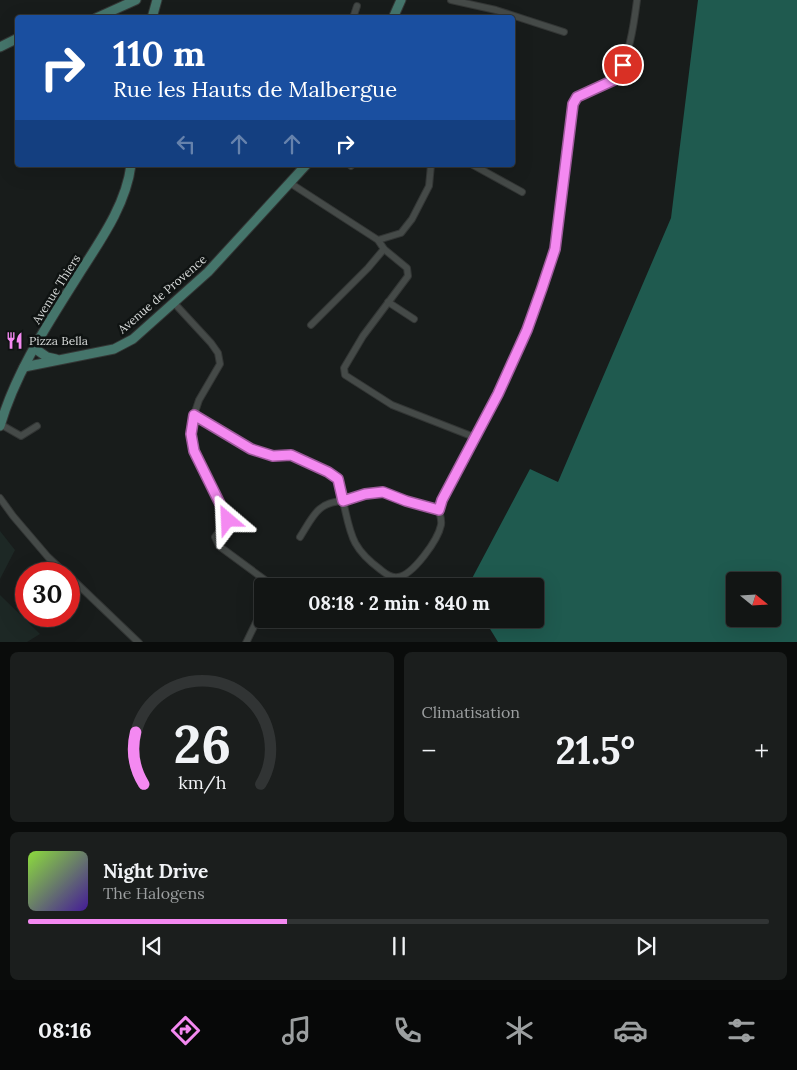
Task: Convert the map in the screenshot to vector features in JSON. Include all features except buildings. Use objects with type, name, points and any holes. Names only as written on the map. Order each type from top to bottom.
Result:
[{"type":"street","points":[[103,15],[136,0]]},
{"type":"street","points":[[153,15],[157,0]]},
{"type":"street","points":[[388,15],[394,0]]},
{"type":"street","points":[[394,15],[401,0]]},
{"type":"street","points":[[451,0],[511,15]]},
{"type":"street","points":[[194,415],[251,449],[273,456],[291,455],[328,472],[338,479],[352,538],[360,553],[388,576],[397,578],[407,574],[436,538],[442,523],[439,510],[442,500],[474,437],[486,420],[527,330],[555,249],[573,104],[577,97],[614,80],[618,74],[623,65],[632,32],[637,0]]},
{"type":"street","points":[[354,15],[357,6]]},
{"type":"street","points":[[515,16],[564,32]]},
{"type":"street","points":[[0,47],[15,40]]},
{"type":"street","name":"Avenue Thiers","points":[[0,425],[34,348],[107,230],[122,200],[130,167]]},
{"type":"street","name":"Avenue de Provence","points":[[291,184],[304,167]]},
{"type":"street","name":"Avenue de Provence","points":[[24,367],[114,349],[132,339],[208,272],[308,167]]},
{"type":"street","points":[[378,240],[401,234],[412,219],[429,186],[431,167]]},
{"type":"street","points":[[477,167],[522,192]]},
{"type":"street","points":[[291,184],[378,240],[384,250],[407,268],[408,276],[363,336],[344,368],[345,375],[392,405],[474,437]]},
{"type":"street","points":[[311,326],[384,250]]},
{"type":"street","points":[[174,301],[212,343],[218,353],[220,364],[199,400],[191,434],[194,451],[228,520],[215,537],[219,546],[262,578]]},
{"type":"street","points":[[388,302],[414,319]]},
{"type":"street","points":[[34,348],[47,357],[59,359]]},
{"type":"street","points":[[0,425],[21,436],[37,426]]},
{"type":"street","points":[[300,537],[320,507],[334,501],[343,501],[365,494],[383,492],[406,501],[439,510]]},
{"type":"street","points":[[0,498],[13,516],[53,562]]},
{"type":"street","points":[[80,586],[139,642]]},
{"type":"street","points":[[246,642],[254,626]]},
{"type":"shaded area","points":[[0,531],[15,550],[0,579]]},
{"type":"shaded area","points":[[0,595],[15,610],[15,627],[33,627],[40,634],[27,642],[0,642]]},
{"type":"green space","points":[[698,0],[797,0],[797,642],[498,642],[489,628],[544,628],[544,578],[472,578],[530,469],[558,482],[671,218]]},
{"type":"place","name":"Pizza Bella","points":[[15,340]]},
{"type":"route","points":[[228,520],[194,451],[191,434],[194,415],[251,449],[273,456],[291,455],[328,472],[338,479],[343,501],[365,494],[383,492],[406,501],[439,510],[442,500],[474,437],[486,420],[527,330],[555,249],[573,104],[577,97],[614,80],[623,65]]}]
